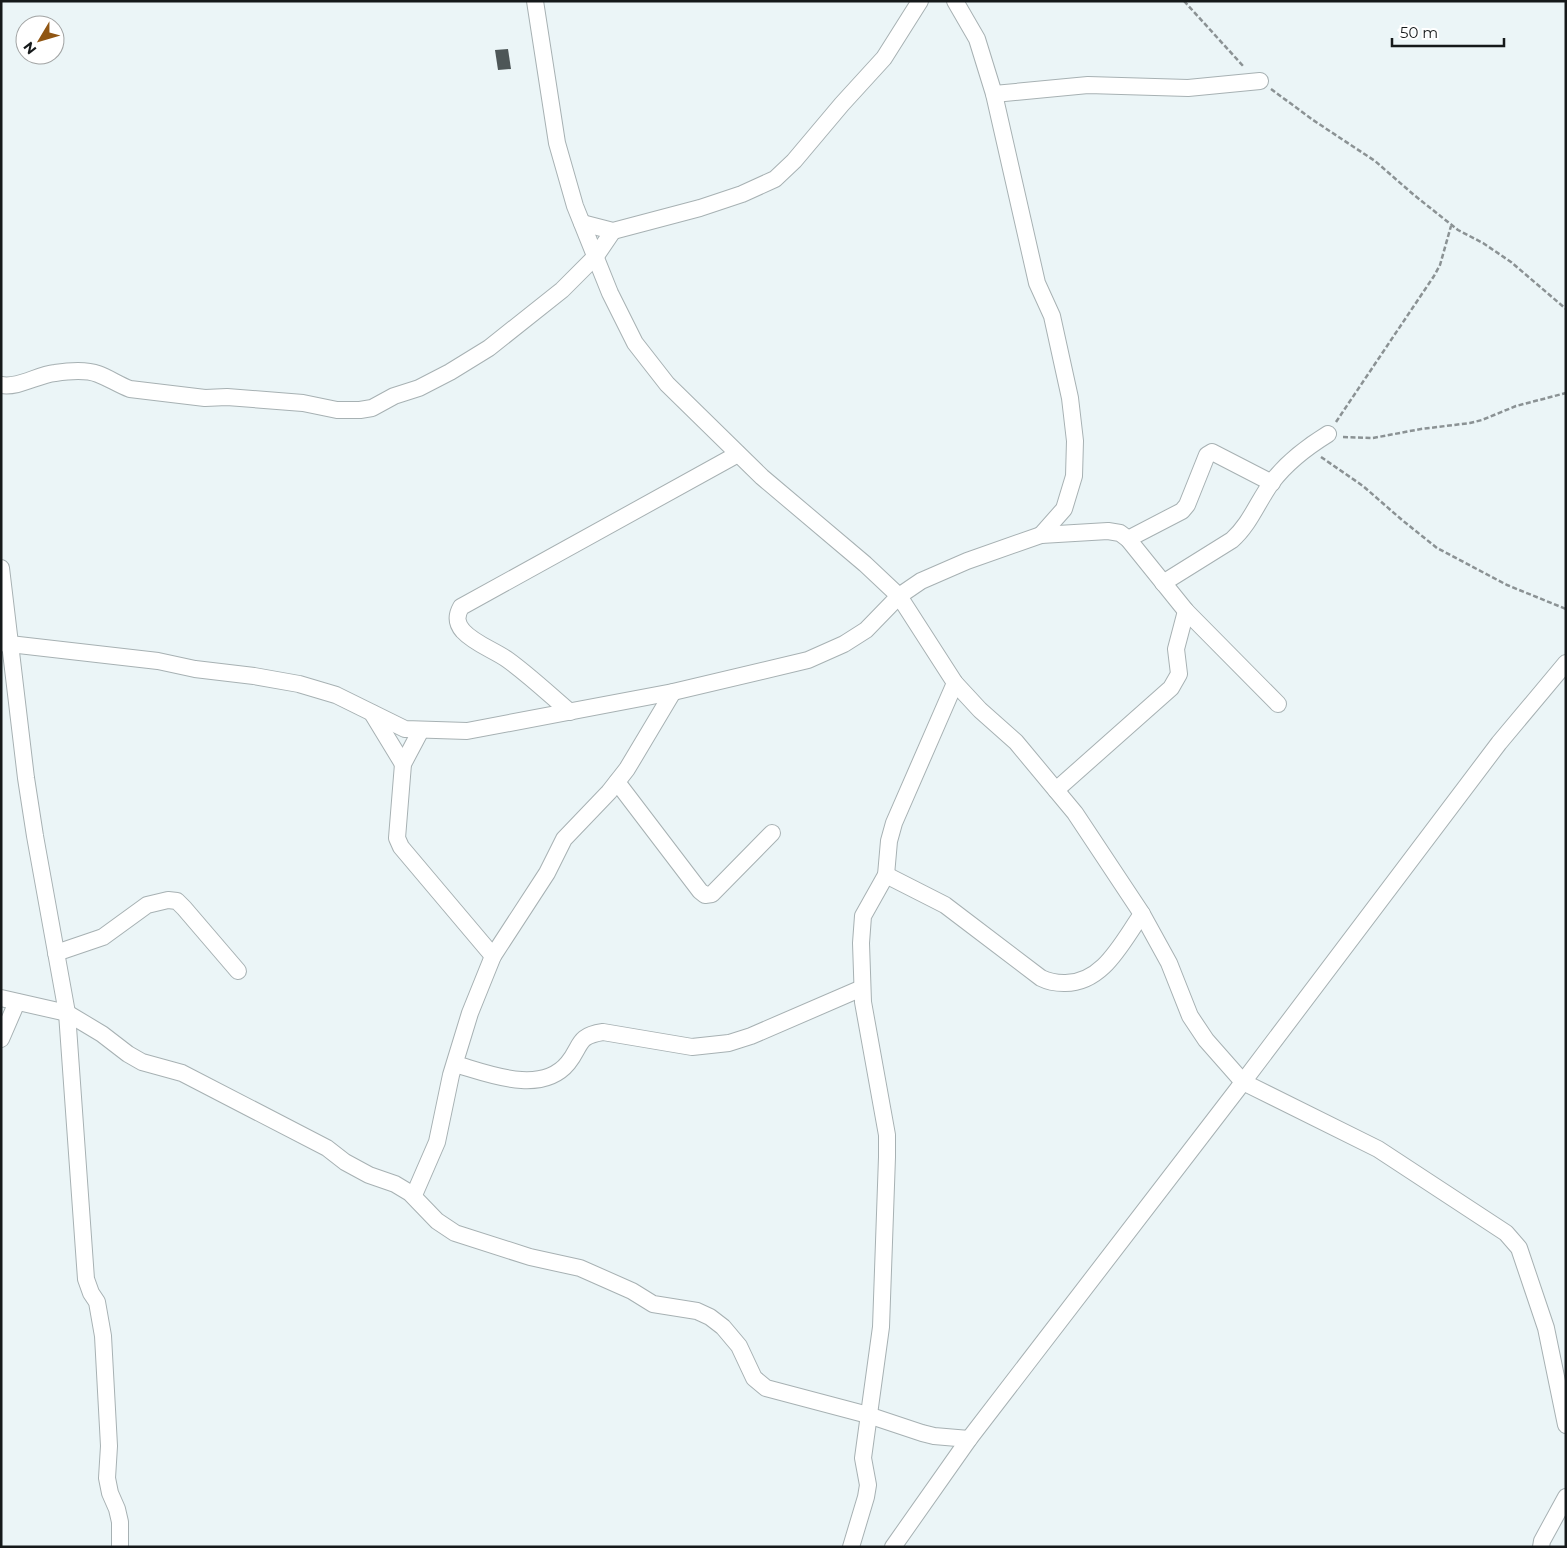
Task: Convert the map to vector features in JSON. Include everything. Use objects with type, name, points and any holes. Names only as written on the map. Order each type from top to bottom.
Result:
[{"type":"street","points":[[534,1],[557,143],[582,223],[610,293],[636,343],[667,384],[738,454],[762,477],[865,564],[899,596],[955,683],[980,710],[1016,742],[1075,813],[1142,914],[1169,963],[1190,1016],[1206,1040],[1243,1082],[1378,1149],[1506,1233],[1519,1248],[1546,1328],[1566,1425]]},
{"type":"street","points":[[582,223],[613,231],[733,197],[775,179],[794,161],[884,58],[920,1]]},
{"type":"street","points":[[955,1],[977,39],[994,94],[1036,283],[1052,316],[1070,398],[1075,458],[1074,476],[1064,509],[1041,535]]},
{"type":"street","points":[[994,94],[1088,84],[1188,88],[1260,81]]},
{"type":"street","points":[[1,384],[7,386],[17,384],[55,373],[88,371],[97,373],[130,389],[205,398],[227,397],[303,403],[337,410],[372,408],[382,401],[419,388],[489,348],[562,290],[596,256],[613,231]]},
{"type":"street","points":[[1164,583],[1232,540],[1241,532],[1272,482],[1289,463],[1328,434]]},
{"type":"street","points":[[1128,539],[1182,511],[1187,505],[1207,455],[1212,452],[1272,482]]},
{"type":"street","points":[[570,712],[508,660],[462,630],[457,621],[457,615],[461,607],[738,454]]},
{"type":"street","points":[[1064,509],[1076,526],[1085,533]]},
{"type":"street","points":[[6,643],[158,661],[195,669],[299,684],[336,694],[405,729],[467,731],[673,692],[808,660],[844,644],[866,630],[899,596],[921,581],[967,561],[1041,535],[1108,531],[1120,533],[1128,539],[1186,611],[1278,704]]},
{"type":"street","points":[[1,568],[6,643],[34,836],[67,1013],[86,1279],[91,1293],[97,1302],[103,1336],[109,1446],[107,1478],[120,1522],[120,1547]]},
{"type":"street","points":[[1056,790],[1171,688],[1179,674],[1176,649],[1186,611]]},
{"type":"street","points":[[893,1547],[969,1440],[1499,743],[1566,663]]},
{"type":"street","points":[[851,1547],[868,1484],[863,1458],[881,1327],[888,1157],[887,1135],[863,1002],[861,944],[863,916],[886,875],[889,841],[894,823],[955,683]]},
{"type":"street","points":[[414,1195],[437,1142],[451,1075],[470,1013],[493,956],[547,873],[564,839],[609,792],[627,769],[673,692]]},
{"type":"street","points":[[372,713],[404,764]]},
{"type":"street","points":[[421,730],[404,764],[397,838],[401,847],[493,956]]},
{"type":"street","points":[[617,782],[705,895],[712,894],[772,833]]},
{"type":"street","points":[[886,875],[945,905],[1041,978],[1050,982],[1068,983],[1082,981],[1107,964],[1142,914]]},
{"type":"street","points":[[56,953],[103,937],[147,905],[168,900],[177,901],[184,908],[238,971]]},
{"type":"street","points":[[455,1064],[507,1079],[530,1080],[549,1077],[568,1063],[582,1039],[592,1034],[603,1032],[692,1047],[729,1043],[751,1036],[862,988]]},
{"type":"street","points":[[1,1039],[9,1000],[67,1013],[102,1034],[142,1062],[182,1073],[327,1148],[345,1162],[368,1175],[394,1184],[414,1195],[437,1221],[455,1233],[530,1257],[580,1268],[632,1291],[653,1304],[697,1311],[710,1317],[723,1327],[739,1346],[754,1378],[766,1388],[868,1415],[922,1433],[969,1440]]},
{"type":"street","points":[[1541,1547],[1542,1541],[1566,1497]]},
{"type":"path","points":[[1184,1],[1240,64],[1260,81],[1313,120],[1375,161],[1452,225],[1511,262],[1566,310]]},
{"type":"path","points":[[1452,225],[1440,265],[1434,276],[1328,434],[1349,439],[1373,438],[1421,429],[1470,423],[1516,406],[1566,393]]},
{"type":"path","points":[[1307,448],[1363,486],[1437,548],[1507,585],[1566,609]]},
{"type":"building","points":[[508,49],[511,69],[498,70],[495,50]]}]
